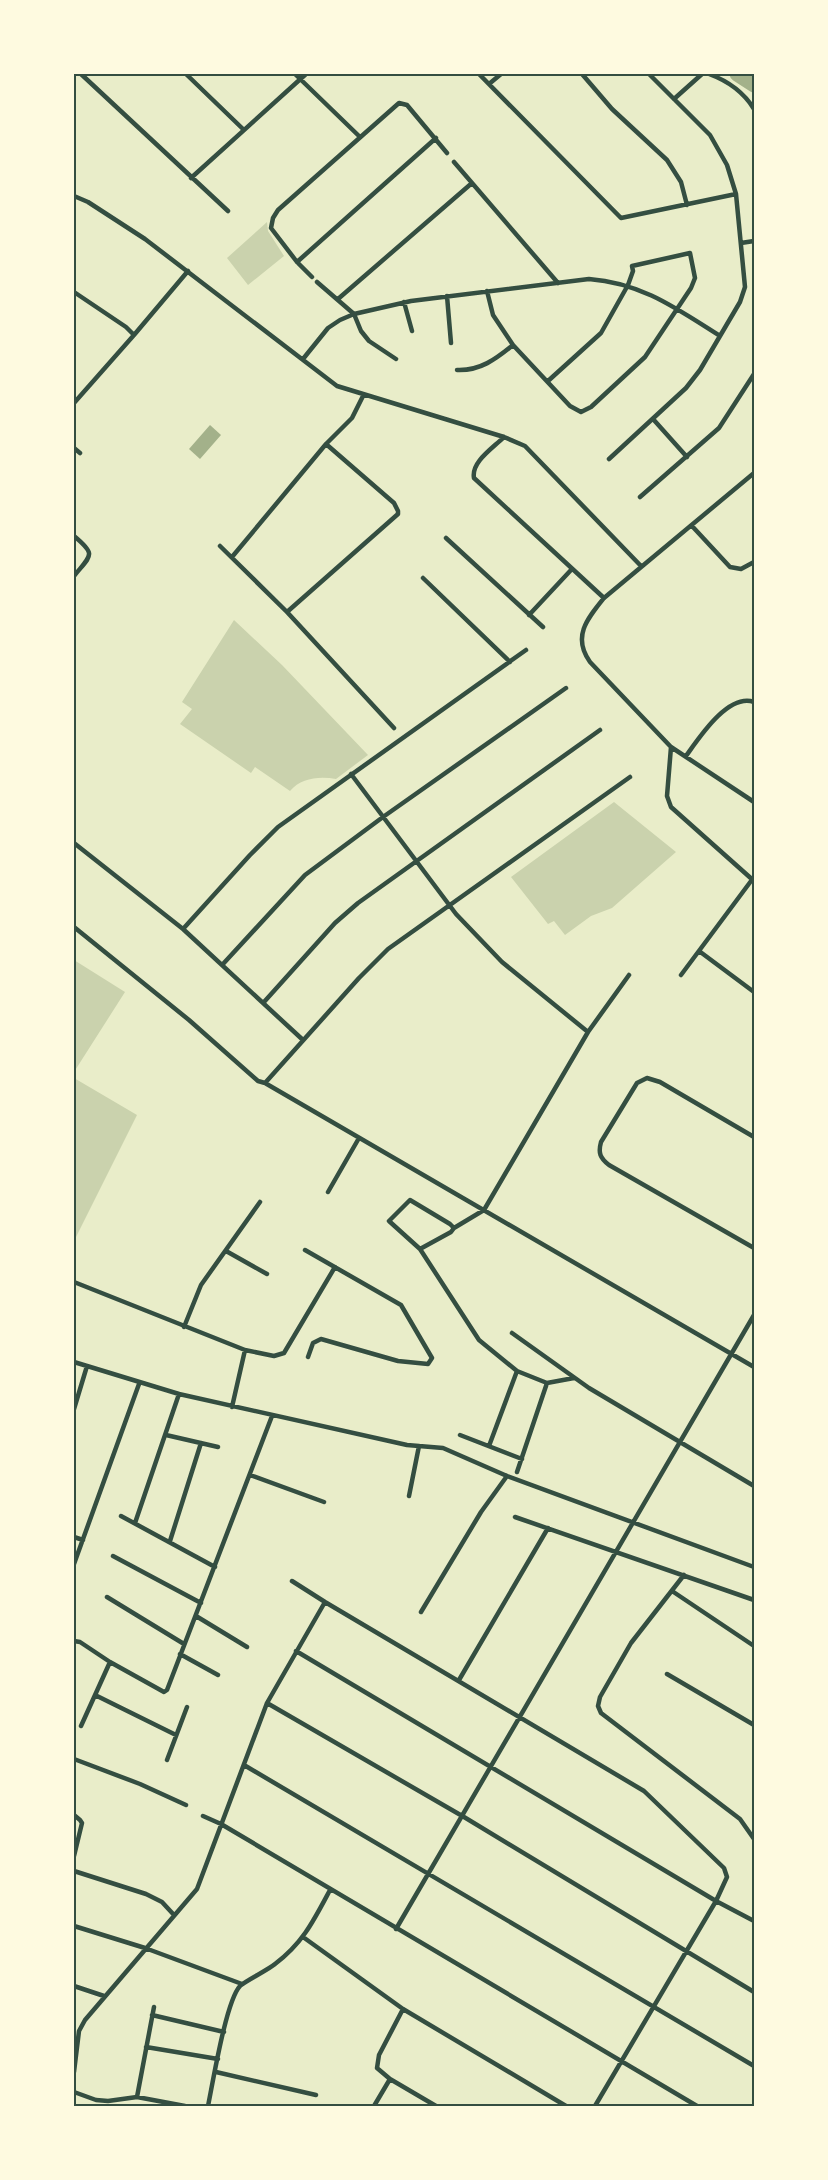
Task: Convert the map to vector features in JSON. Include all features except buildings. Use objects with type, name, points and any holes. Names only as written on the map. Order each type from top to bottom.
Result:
[{"type":"street","points":[[81,74],[228,211]]},
{"type":"street","points":[[186,74],[244,130]]},
{"type":"street","points":[[295,74],[360,137]]},
{"type":"street","points":[[191,178],[306,74]]},
{"type":"street","points":[[479,74],[621,218],[736,194]]},
{"type":"street","points":[[489,84],[501,74]]},
{"type":"street","points":[[582,74],[612,109],[667,160],[681,182],[687,205]]},
{"type":"street","points":[[609,459],[631,436],[686,388],[744,294],[736,194],[727,165],[710,135],[649,74]]},
{"type":"street","points":[[674,99],[702,74]]},
{"type":"street","points":[[709,74],[722,78],[737,88],[754,109]]},
{"type":"street","points":[[312,277],[297,262],[271,228],[278,210],[399,103],[407,105],[447,153]]},
{"type":"street","points":[[297,262],[436,138]]},
{"type":"street","points":[[454,162],[558,283]]},
{"type":"street","points":[[338,299],[472,183]]},
{"type":"street","points":[[74,196],[88,202],[136,233],[337,386],[519,442],[531,451],[641,566]]},
{"type":"street","points":[[741,243],[754,242]]},
{"type":"street","points":[[487,291],[493,315],[513,345],[570,406],[581,412],[645,357],[692,288],[695,278],[690,253],[632,266],[633,271],[628,285],[601,333],[548,381]]},
{"type":"street","points":[[74,403],[188,271]]},
{"type":"street","points":[[303,359],[328,328],[354,314],[404,302],[589,279],[628,285],[677,309],[720,336]]},
{"type":"street","points":[[317,282],[354,314],[364,336],[396,359]]},
{"type":"street","points":[[74,292],[126,327],[134,335]]},
{"type":"street","points":[[447,296],[451,343]]},
{"type":"street","points":[[404,302],[412,331]]},
{"type":"street","points":[[457,370],[475,368],[489,362],[513,345]]},
{"type":"street","points":[[640,497],[718,428],[754,374]]},
{"type":"street","points":[[232,557],[326,444],[352,418],[364,394]]},
{"type":"street","points":[[653,419],[687,457]]},
{"type":"street","points":[[504,437],[476,465],[474,478],[604,598]]},
{"type":"street","points":[[287,612],[398,514],[394,503],[326,444]]},
{"type":"street","points":[[74,448],[80,453]]},
{"type":"street","points":[[754,473],[604,598],[592,612],[581,640],[584,653],[590,662],[671,747],[754,802]]},
{"type":"street","points":[[692,526],[730,567],[741,569],[754,562]]},
{"type":"street","points":[[74,536],[88,549],[90,554],[74,576]]},
{"type":"street","points":[[446,538],[543,627]]},
{"type":"street","points":[[220,546],[287,612],[394,728]]},
{"type":"street","points":[[529,615],[572,570]]},
{"type":"street","points":[[423,578],[510,662]]},
{"type":"street","points":[[183,929],[278,827],[526,650]]},
{"type":"street","points":[[223,964],[305,875],[566,688]]},
{"type":"street","points":[[686,756],[711,722],[743,700],[754,702]]},
{"type":"street","points":[[264,1002],[345,913],[600,730]]},
{"type":"street","points":[[671,747],[667,796],[671,807],[754,879],[681,975]]},
{"type":"street","points":[[351,774],[448,905],[502,962],[588,1032]]},
{"type":"street","points":[[266,1083],[388,949],[630,777]]},
{"type":"street","points":[[74,843],[183,929],[303,1040]]},
{"type":"street","points":[[74,927],[189,1020],[255,1079],[266,1083],[754,1367]]},
{"type":"street","points":[[699,951],[754,992]]},
{"type":"street","points":[[420,1249],[484,1210],[588,1032],[629,975]]},
{"type":"street","points":[[754,1137],[660,1082],[647,1078],[638,1083],[601,1142],[600,1155],[603,1161],[754,1248]]},
{"type":"street","points":[[328,1192],[359,1138]]},
{"type":"street","points":[[454,1228],[415,1202],[408,1201],[389,1221],[420,1249],[479,1340],[517,1371],[547,1383],[574,1378]]},
{"type":"street","points":[[184,1327],[201,1284],[260,1202]]},
{"type":"street","points":[[305,1250],[401,1305],[432,1360],[425,1364],[404,1362],[321,1339],[313,1343],[308,1357]]},
{"type":"street","points":[[226,1251],[267,1274]]},
{"type":"street","points":[[74,1282],[244,1350],[282,1355],[335,1267]]},
{"type":"street","points":[[396,1929],[754,1315]]},
{"type":"street","points":[[512,1333],[574,1378],[754,1486]]},
{"type":"street","points":[[232,1407],[244,1350]]},
{"type":"street","points":[[74,1362],[139,1383],[232,1407],[419,1446],[443,1448],[507,1476],[754,1567]]},
{"type":"street","points":[[74,1409],[87,1366]]},
{"type":"street","points":[[489,1446],[517,1371]]},
{"type":"street","points":[[74,1564],[139,1383]]},
{"type":"street","points":[[517,1472],[547,1383]]},
{"type":"street","points":[[135,1523],[179,1394]]},
{"type":"street","points":[[74,1641],[80,1642],[110,1662],[164,1692],[167,1690],[272,1416]]},
{"type":"street","points":[[166,1435],[218,1447]]},
{"type":"street","points":[[460,1435],[522,1459]]},
{"type":"street","points":[[170,1541],[201,1443]]},
{"type":"street","points":[[408,1496],[419,1446]]},
{"type":"street","points":[[250,1475],[324,1502]]},
{"type":"street","points":[[421,1612],[481,1512],[507,1476]]},
{"type":"street","points":[[121,1516],[215,1567]]},
{"type":"street","points":[[515,1517],[754,1600]]},
{"type":"street","points":[[459,1680],[548,1528]]},
{"type":"street","points":[[74,1537],[83,1540]]},
{"type":"street","points":[[113,1556],[201,1604]]},
{"type":"street","points":[[684,1575],[631,1643],[600,1697],[598,1706],[601,1713],[740,1819],[754,1839]]},
{"type":"street","points":[[292,1581],[651,1797],[724,1868],[727,1877],[716,1900],[595,2106]]},
{"type":"street","points":[[672,1591],[754,1646]]},
{"type":"street","points":[[107,1597],[184,1644]]},
{"type":"street","points":[[74,2073],[81,2025],[197,1889],[267,1703],[325,1602]]},
{"type":"street","points":[[196,1616],[247,1647]]},
{"type":"street","points":[[296,1651],[754,1921]]},
{"type":"street","points":[[180,1654],[218,1675]]},
{"type":"street","points":[[81,1726],[110,1662]]},
{"type":"street","points":[[667,1674],[754,1725]]},
{"type":"street","points":[[95,1695],[176,1735]]},
{"type":"street","points":[[267,1703],[462,1816],[754,1992]]},
{"type":"street","points":[[166,1760],[187,1707]]},
{"type":"street","points":[[74,1759],[140,1784],[186,1805]]},
{"type":"street","points":[[244,1765],[754,2066]]},
{"type":"street","points":[[74,1815],[82,1823],[74,1856]]},
{"type":"street","points":[[203,1816],[221,1824],[697,2106]]},
{"type":"street","points":[[74,1871],[146,1894],[162,1902],[174,1915]]},
{"type":"street","points":[[208,2106],[229,2008],[242,1984],[277,1963],[303,1937],[330,1890]]},
{"type":"street","points":[[74,1926],[145,1948],[242,1984]]},
{"type":"street","points":[[303,1937],[404,2009],[566,2106]]},
{"type":"street","points":[[74,1986],[104,1996]]},
{"type":"street","points":[[136,2097],[154,2007]]},
{"type":"street","points":[[404,2009],[376,2061],[377,2068],[390,2079],[436,2106]]},
{"type":"street","points":[[152,2015],[224,2032]]},
{"type":"street","points":[[74,2024],[81,2025]]},
{"type":"street","points":[[146,2047],[218,2059]]},
{"type":"street","points":[[216,2073],[316,2096]]},
{"type":"street","points":[[375,2106],[390,2079]]},
{"type":"street","points":[[74,2092],[90,2099],[108,2102],[136,2097],[185,2106]]},
{"type":"shaded area","points":[[267,222],[268,231],[284,256],[248,285],[227,258]]},
{"type":"shaded area","points":[[210,425],[221,435],[200,459],[189,449]]},
{"type":"shaded area","points":[[234,620],[282,665],[368,755],[336,779],[311,779],[299,783],[290,791],[255,767],[251,773],[180,724],[192,709],[182,702]]},
{"type":"shaded area","points":[[614,802],[676,852],[612,908],[591,916],[565,935],[554,921],[548,924],[511,877]]},
{"type":"shaded area","points":[[74,960],[125,992],[74,1072]]},
{"type":"shaded area","points":[[74,1078],[137,1115],[74,1241]]},
{"type":"waterway","points":[[737,74],[754,85]]}]
